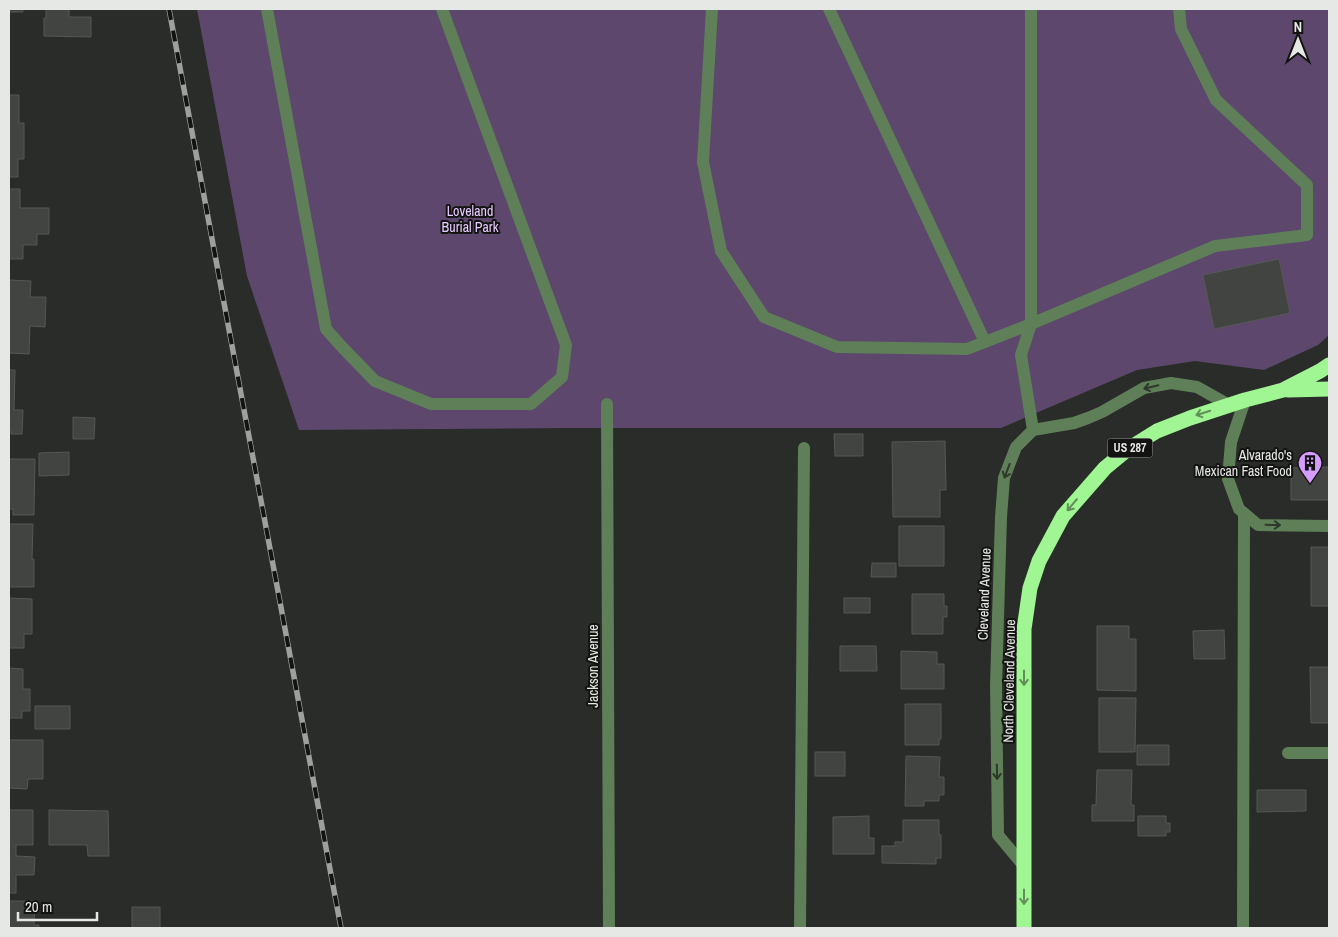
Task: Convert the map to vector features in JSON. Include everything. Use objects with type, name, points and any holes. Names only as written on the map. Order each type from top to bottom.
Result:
[{"type":"highway","name":"North Cleveland Avenue","points":[[1024,928],[1024,629],[1030,588],[1039,561],[1063,516],[1105,468],[1128,449],[1157,431],[1229,405],[1283,390],[1329,365]]},
{"type":"highway","points":[[1283,390],[1329,389]]},
{"type":"street","points":[[266,9],[326,329],[375,380],[431,404],[530,404],[562,377],[566,345],[442,9]]},
{"type":"street","points":[[712,9],[703,162],[721,251],[764,317],[837,347],[967,349],[1215,246],[1307,235],[1307,186],[1216,100],[1181,30],[1179,9]]},
{"type":"street","points":[[830,9],[984,342]]},
{"type":"street","points":[[1031,9],[1031,324],[1021,355],[1033,430],[1074,423],[1102,412],[1144,388],[1171,383],[1197,387],[1229,405]]},
{"type":"street","points":[[1245,400],[1231,442],[1228,479],[1239,509],[1258,525],[1329,526]]},
{"type":"street","name":"Jackson Avenue","points":[[607,404],[609,928]]},
{"type":"street","name":"Cleveland Avenue","points":[[1024,866],[998,835],[996,685],[1004,478],[1016,448],[1033,430]]},
{"type":"street","points":[[800,928],[804,448]]},
{"type":"street","points":[[1243,928],[1244,513]]},
{"type":"street","points":[[1288,753],[1329,753]]},
{"type":"green space","name":"Loveland Burial Park","points":[[197,9],[1329,9],[1329,335],[1318,345],[1264,370],[1195,361],[1137,370],[1001,428],[299,430],[247,276]]},
{"type":"building","points":[[9,9],[23,9],[23,12],[9,12]]},
{"type":"building","points":[[46,9],[69,9],[69,17],[91,17],[91,37],[44,36]]},
{"type":"building","points":[[9,95],[19,95],[19,123],[24,123],[24,159],[18,159],[18,177],[9,177]]},
{"type":"building","points":[[9,189],[20,189],[20,208],[49,208],[49,234],[37,234],[37,245],[23,245],[23,259],[9,259]]},
{"type":"building","points":[[1279,259],[1290,313],[1214,329],[1203,275]]},
{"type":"building","points":[[9,280],[31,281],[30,297],[46,297],[45,327],[30,326],[29,354],[9,353]]},
{"type":"building","points":[[9,370],[15,370],[14,410],[23,410],[22,434],[11,434],[11,430],[9,430]]},
{"type":"building","points":[[73,417],[95,418],[94,439],[73,439]]},
{"type":"building","points":[[834,434],[863,434],[863,456],[835,456]]},
{"type":"building","points":[[945,441],[946,490],[940,490],[940,517],[893,517],[892,442]]},
{"type":"building","points":[[69,452],[69,475],[39,476],[39,453]]},
{"type":"building","points":[[9,459],[35,459],[34,515],[13,515],[13,509],[9,509]]},
{"type":"building","name":"Alvarado's Mexican Fast Food","points":[[1329,467],[1329,500],[1291,500],[1291,468]]},
{"type":"building","points":[[9,524],[33,524],[32,559],[34,559],[34,587],[9,587]]},
{"type":"building","points":[[899,526],[944,526],[944,566],[899,566]]},
{"type":"building","points":[[1311,547],[1329,547],[1329,606],[1311,606]]},
{"type":"building","points":[[872,563],[896,563],[896,577],[871,577]]},
{"type":"building","points":[[912,594],[944,594],[944,606],[947,606],[947,617],[943,617],[943,634],[912,634]]},
{"type":"building","points":[[9,598],[32,599],[32,634],[24,634],[24,648],[9,648]]},
{"type":"building","points":[[844,598],[870,598],[870,613],[844,613]]},
{"type":"building","points":[[1097,626],[1129,626],[1129,639],[1136,639],[1136,691],[1097,690]]},
{"type":"building","points":[[1224,630],[1225,659],[1194,659],[1193,631]]},
{"type":"building","points":[[840,646],[876,646],[877,671],[840,671]]},
{"type":"building","points":[[901,651],[937,652],[937,664],[944,664],[944,689],[901,689]]},
{"type":"building","points":[[1310,667],[1329,667],[1329,723],[1311,723]]},
{"type":"building","points":[[9,668],[23,669],[23,689],[30,689],[30,711],[22,711],[22,718],[9,718]]},
{"type":"building","points":[[1099,698],[1136,698],[1135,752],[1099,752]]},
{"type":"building","points":[[905,704],[941,704],[941,739],[939,739],[939,745],[905,745]]},
{"type":"building","points":[[35,706],[70,706],[70,729],[35,729]]},
{"type":"building","points":[[9,740],[43,740],[43,779],[28,779],[27,789],[9,788]]},
{"type":"building","points":[[1137,745],[1169,745],[1169,765],[1137,765]]},
{"type":"building","points":[[815,752],[845,752],[845,776],[815,776]]},
{"type":"building","points":[[906,756],[940,757],[939,777],[944,777],[944,795],[939,795],[939,801],[924,801],[924,806],[905,806]]},
{"type":"building","points":[[1097,770],[1132,770],[1131,805],[1134,805],[1134,821],[1092,821],[1092,805],[1096,805]]},
{"type":"building","points":[[1257,790],[1306,790],[1306,811],[1257,812]]},
{"type":"building","points":[[9,810],[33,810],[33,845],[16,845],[16,856],[35,857],[34,875],[16,875],[16,893],[9,893]]},
{"type":"building","points":[[49,810],[108,811],[109,856],[88,856],[87,845],[49,845]]},
{"type":"building","points":[[869,816],[869,838],[874,838],[874,854],[833,854],[833,817]]},
{"type":"building","points":[[1138,816],[1166,816],[1166,823],[1170,823],[1170,832],[1166,832],[1166,836],[1138,836]]},
{"type":"building","points":[[903,820],[939,820],[941,858],[936,858],[936,864],[882,863],[882,846],[895,846],[895,842],[903,842]]},
{"type":"building","points":[[9,901],[35,901],[34,925],[39,925],[39,928],[9,928]]},
{"type":"building","points":[[132,907],[160,907],[160,928],[132,928]]},
{"type":"railway","points":[[169,9],[341,928]]},
{"type":"place","name":"Alvarado's Mexican Fast Food","points":[[1310,484]]}]
